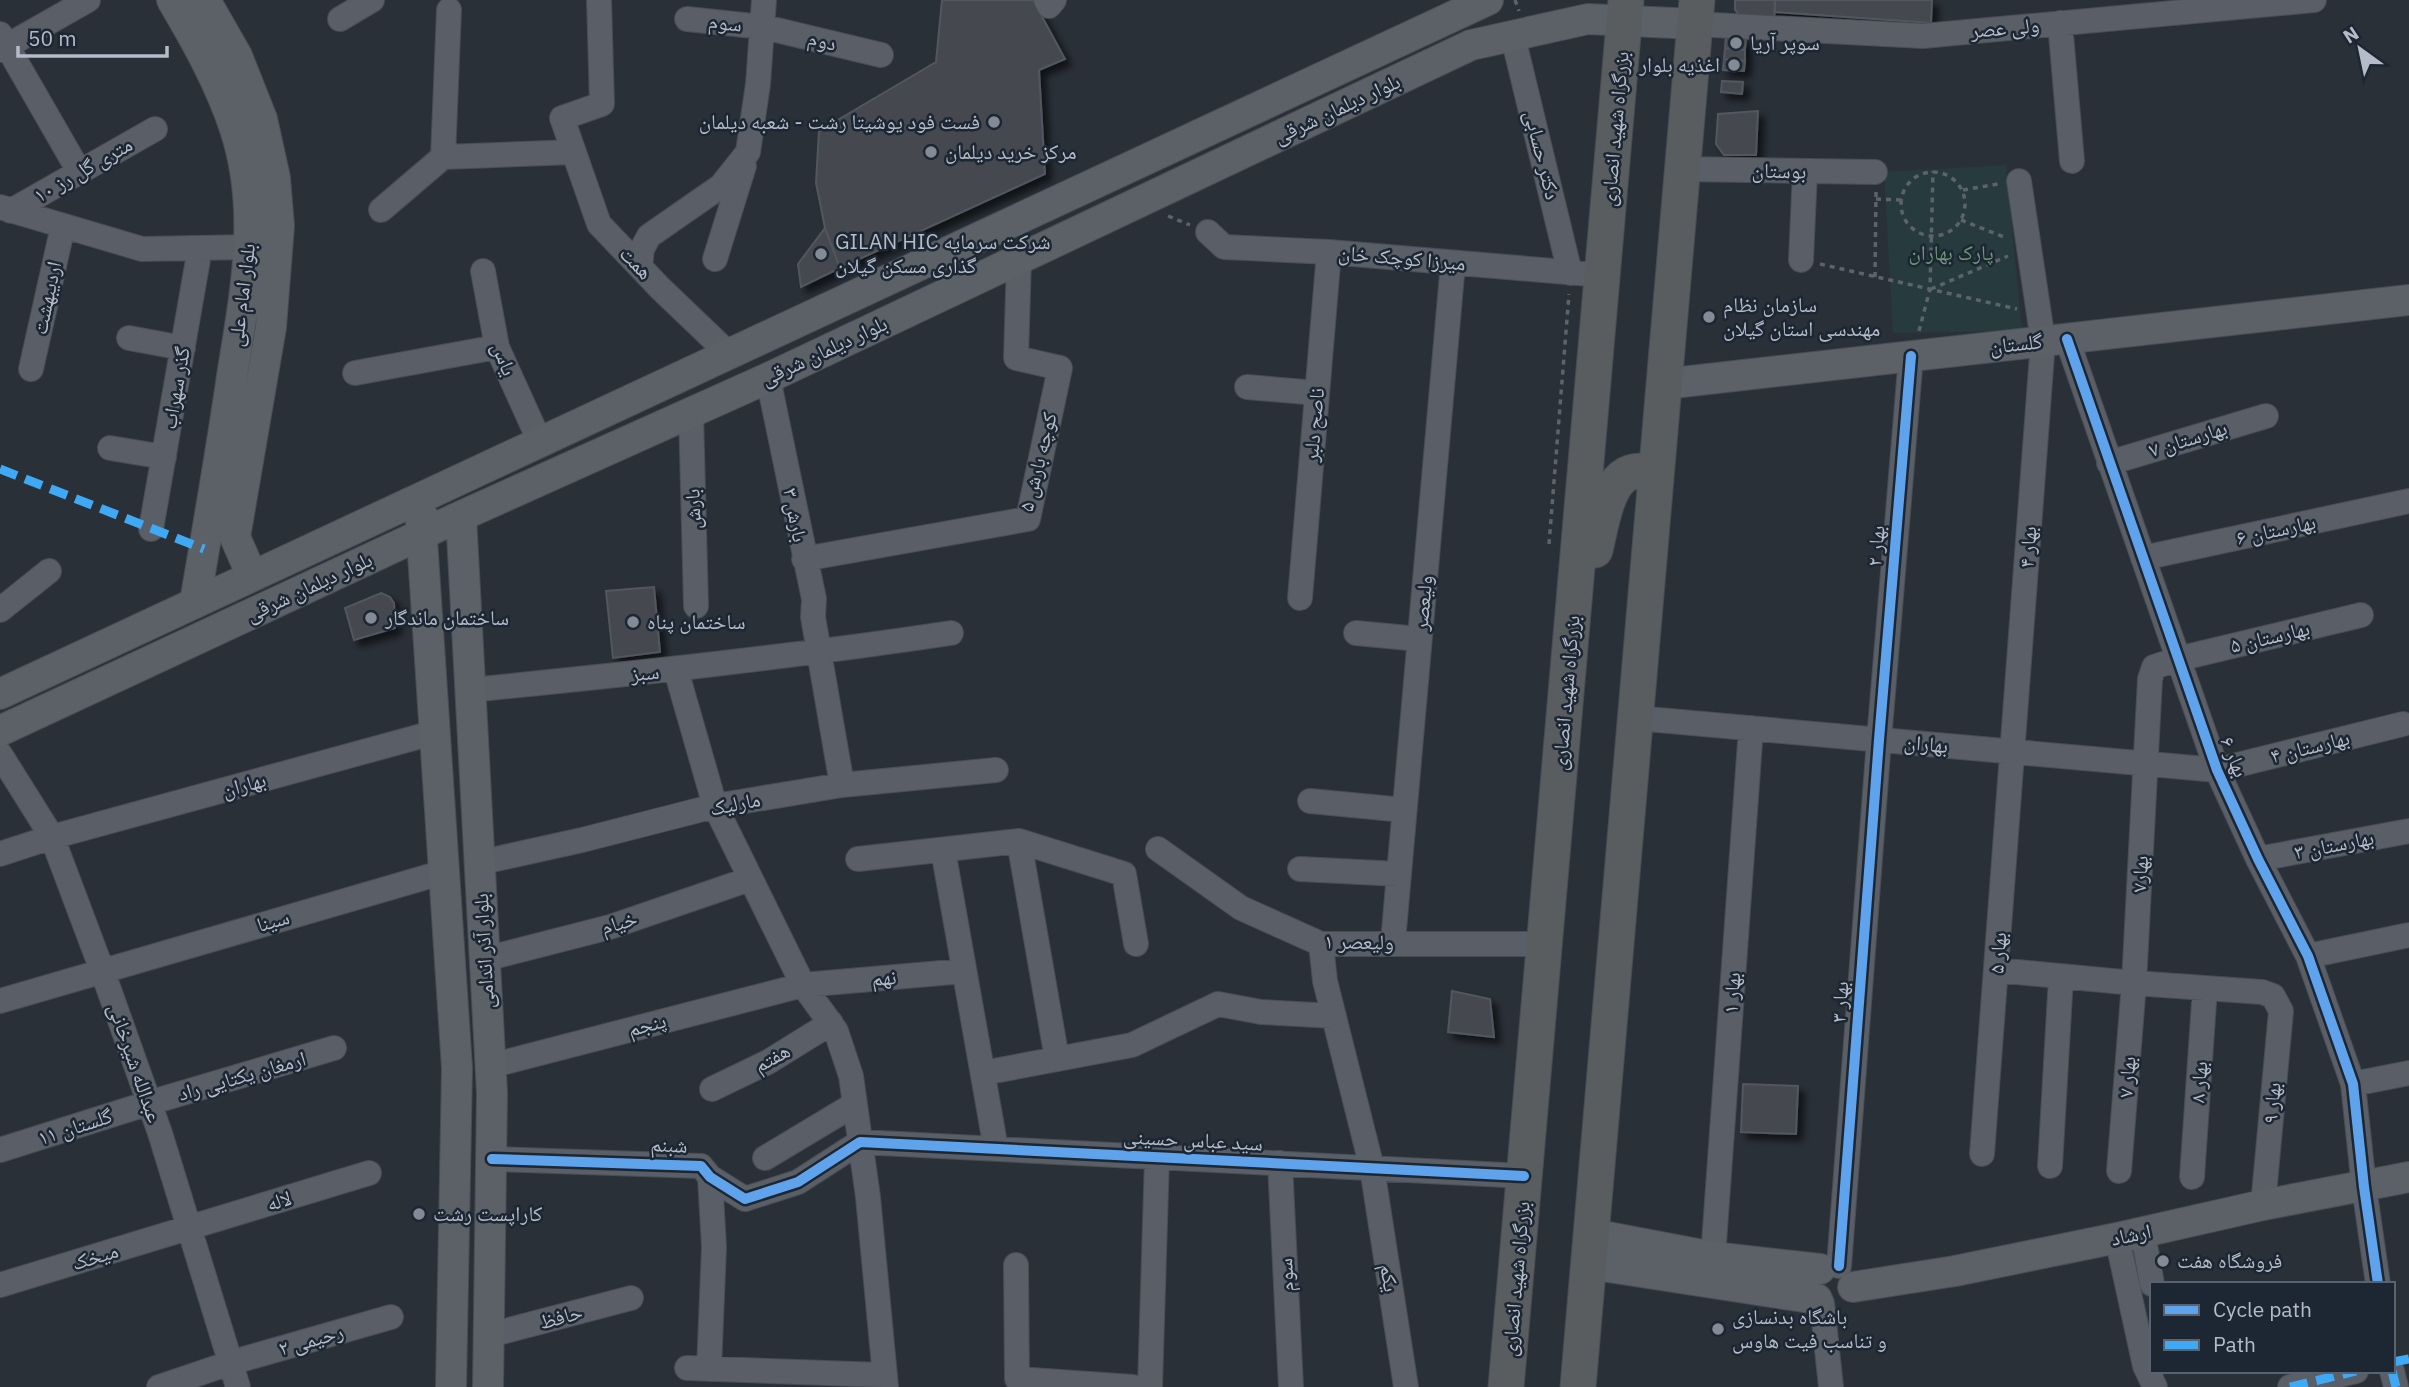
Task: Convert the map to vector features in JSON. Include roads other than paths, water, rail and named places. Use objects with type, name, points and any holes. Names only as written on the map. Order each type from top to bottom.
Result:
[{"type":"highway","name":"بزرگراه شهید انصاری","points":[[1506,1387],[1569,656],[1586,274],[1625,10]]},
{"type":"highway","points":[[1578,1387],[1696,12]]},
{"type":"highway","points":[[1569,656],[1609,494],[1619,479],[1629,474],[1640,471],[1656,475]]},
{"type":"main road","name":"بلوار امام علی","points":[[172,0],[209,68],[235,130],[246,184],[250,247],[225,427],[220,538]]},
{"type":"main road","name":"بلوار امام علی","points":[[195,602],[220,538],[271,327],[279,226],[275,178],[262,119],[237,56],[205,0]]},
{"type":"main road","name":"بلوار دیلمان شرقی","points":[[0,694],[1488,0]]},
{"type":"main road","points":[[1472,45],[1530,18],[1596,0]]},
{"type":"main road","name":"بلوار دیلمان شرقی","points":[[0,731],[461,516],[768,378],[1472,45],[1625,10],[1660,23],[1696,12]]},
{"type":"main road","name":"گلستان","points":[[1664,384],[1912,356],[2050,331],[2409,301]]},
{"type":"main road","points":[[729,354],[768,378]]},
{"type":"main road","points":[[423,534],[421,524],[424,512],[453,483]]},
{"type":"main road","name":"بلوار آذر اندامی","points":[[461,516],[490,1066],[492,1159],[488,1387]]},
{"type":"main road","name":"بلوار آذر اندامی","points":[[423,534],[457,1068],[451,1387]]},
{"type":"main road","points":[[220,538],[252,576]]},
{"type":"main road","points":[[427,608],[439,598],[452,596],[464,604]]},
{"type":"main road","points":[[456,1160],[492,1159]]},
{"type":"main road","name":"ارشاد","points":[[1590,1249],[1713,1257],[1837,1274],[1955,1270],[2409,1177]]},
{"type":"main road","points":[[1590,1249],[1819,1301]]},
{"type":"main road","points":[[1819,1301],[1812,1287],[1815,1273],[1837,1274]]},
{"type":"street","points":[[80,173],[2,43],[88,0]]},
{"type":"street","points":[[340,19],[372,0]]},
{"type":"street","name":"همت","points":[[598,0],[602,104],[562,118],[599,224],[729,354]]},
{"type":"street","points":[[715,259],[748,152],[764,27],[764,0]]},
{"type":"street","points":[[1046,0],[1049,6],[1054,0]]},
{"type":"street","name":"ولی عصر","points":[[1696,12],[1923,36],[2314,0]]},
{"type":"street","points":[[443,157],[449,10]]},
{"type":"street","name":"سوم","points":[[687,19],[764,27]]},
{"type":"street","points":[[2060,23],[2072,161]]},
{"type":"street","name":"دوم","points":[[764,27],[881,55]]},
{"type":"street","name":"دکتر حسابی","points":[[1513,37],[1586,274]]},
{"type":"street","name":"۱۰ متری گل رز","points":[[6,209],[80,173],[155,129]]},
{"type":"street","points":[[381,210],[443,157],[574,152]]},
{"type":"street","points":[[640,267],[642,249],[649,236],[721,186],[748,152]]},
{"type":"street","name":"بوستان","points":[[1682,169],[1875,172]]},
{"type":"street","points":[[1801,260],[1805,171]]},
{"type":"street","points":[[2019,181],[2029,247],[2050,331]]},
{"type":"street","points":[[6,209],[142,249],[250,247]]},
{"type":"street","name":"اردیبهشت","points":[[31,369],[63,226]]},
{"type":"street","name":"میرزا کوچک خان","points":[[1208,232],[1224,247],[1329,252],[1586,274]]},
{"type":"street","name":"گذر سهراب","points":[[151,529],[200,248]]},
{"type":"street","name":"ناصح دلبر","points":[[1300,598],[1329,252]]},
{"type":"street","name":"کوچه بارش ۵","points":[[804,559],[1028,519],[1060,368],[1016,358],[1019,258]]},
{"type":"street","name":"ولیعصر","points":[[1393,942],[1453,263]]},
{"type":"street","name":"یاس","points":[[483,271],[497,347],[540,442]]},
{"type":"street","name":"بهار ۶","points":[[2050,331],[2109,463],[2217,770],[2258,859],[2308,956],[2353,1084],[2378,1282]]},
{"type":"street","name":"بهار ۴","points":[[2013,752],[2050,331]]},
{"type":"street","points":[[128,338],[183,348]]},
{"type":"street","points":[[355,373],[497,347]]},
{"type":"street","name":"بهار ۲","points":[[1879,740],[1912,356]]},
{"type":"street","name":"بارش ۳","points":[[768,378],[814,599],[813,617],[842,785]]},
{"type":"street","points":[[1247,387],[1317,393]]},
{"type":"street","name":"بارش","points":[[691,412],[696,606]]},
{"type":"street","name":"بهارستان ۷","points":[[2109,463],[2266,416]]},
{"type":"street","points":[[110,448],[164,457]]},
{"type":"street","name":"بهارستان ۶","points":[[2143,558],[2409,501]]},
{"type":"street","points":[[0,610],[50,571]]},
{"type":"street","name":"بهارستان ۵","points":[[2178,659],[2361,615]]},
{"type":"street","name":"سبز","points":[[470,690],[676,670],[819,653],[951,633]]},
{"type":"street","points":[[1356,633],[1419,639]]},
{"type":"street","points":[[2146,764],[2150,678],[2154,667],[2178,659]]},
{"type":"street","points":[[676,670],[715,806],[803,985],[836,1031],[852,1076],[868,1197],[884,1381],[698,1369],[714,1247],[710,1177]]},
{"type":"street","name":"بهاران","points":[[1636,718],[2217,770]]},
{"type":"street","name":"بهارستان ۴","points":[[2217,770],[2403,724]]},
{"type":"street","name":"بهار ۱","points":[[1713,1257],[1751,728]]},
{"type":"street","name":"بهاران","points":[[0,854],[52,837],[436,732]]},
{"type":"street","name":"بهار ۳","points":[[1837,1274],[1879,740]]},
{"type":"street","name":"بهار ۵","points":[[1982,1154],[2013,752]]},
{"type":"street","name":"عبدالله شیرخانی","points":[[0,754],[52,837],[149,1103],[238,1387]]},
{"type":"street","name":"بهار۷","points":[[2134,983],[2146,764]]},
{"type":"street","name":"مارلیک","points":[[478,863],[582,841],[715,806],[842,785],[996,770]]},
{"type":"street","points":[[1310,801],[1404,810]]},
{"type":"street","name":"بهارستان ۳","points":[[2258,859],[2409,831]]},
{"type":"street","points":[[1019,841],[1057,1059]]},
{"type":"street","points":[[858,859],[1019,841],[1125,874],[1136,944]]},
{"type":"street","name":"ولیعصر ۱","points":[[1158,849],[1241,908],[1321,944],[1544,944]]},
{"type":"street","points":[[943,850],[996,1149]]},
{"type":"street","points":[[1300,869],[1399,874]]},
{"type":"street","name":"سینا","points":[[0,1001],[444,872]]},
{"type":"street","name":"خیام","points":[[485,959],[610,927],[750,879]]},
{"type":"street","points":[[2308,956],[2409,935]]},
{"type":"street","name":"یکم","points":[[1321,944],[1325,981],[1372,1168],[1406,1387]]},
{"type":"street","points":[[1996,970],[2205,988]]},
{"type":"street","name":"نهم","points":[[803,985],[964,971]]},
{"type":"street","points":[[2050,1166],[2061,977]]},
{"type":"street","name":"بهار ۷","points":[[2119,1171],[2134,983]]},
{"type":"street","name":"پنجم","points":[[490,1066],[803,985]]},
{"type":"street","name":"بهار ۹","points":[[2205,988],[2262,992],[2273,996],[2281,1011],[2263,1205]]},
{"type":"street","name":"بهار ۸","points":[[2192,1177],[2205,988]]},
{"type":"street","points":[[983,1073],[1132,1045],[1218,1004],[1261,1012],[1334,1016]]},
{"type":"street","name":"هفتم","points":[[712,1089],[768,1062],[831,1023]]},
{"type":"street","name":"ارمغان یکتایی راد","points":[[149,1103],[334,1048]]},
{"type":"street","points":[[2353,1084],[2409,1073]]},
{"type":"street","name":"گلستان ۱۱","points":[[0,1150],[149,1103]]},
{"type":"street","points":[[765,1158],[855,1104]]},
{"type":"street","name":"سید عباس حسینی","points":[[860,1142],[1524,1176]]},
{"type":"street","name":"شبنم","points":[[492,1159],[689,1164],[701,1166],[710,1177],[745,1199],[798,1182],[860,1142]]},
{"type":"street","points":[[1150,1387],[1157,1157]]},
{"type":"street","name":"سوم","points":[[1280,1163],[1291,1387]]},
{"type":"street","name":"لاله","points":[[189,1228],[369,1173]]},
{"type":"street","name":"میخک","points":[[0,1285],[189,1228]]},
{"type":"street","points":[[2130,1235],[2151,1282]]},
{"type":"street","points":[[2130,1235],[2145,1366],[2155,1387]]},
{"type":"street","points":[[1016,1265],[1017,1379],[1133,1387]]},
{"type":"street","name":"حافظ","points":[[490,1335],[631,1297]]},
{"type":"street","points":[[1819,1301],[1831,1387]]},
{"type":"street","name":"رحیمی ۲","points":[[159,1387],[230,1363],[391,1317]]},
{"type":"street","points":[[2290,1387],[2348,1373]]},
{"type":"place","name":"سوپر آریا","points":[[1736,43]]},
{"type":"place","name":"اغذیه بلوار","points":[[1734,65]]},
{"type":"place","name":"فست فود یوشیتا رشت - شعبه دیلمان","points":[[994,122]]},
{"type":"place","name":"مرکز خرید دیلمان","points":[[931,152]]},
{"type":"place","name":"GILAN HIC شرکت سرمایه گذاری مسکن گیلان","points":[[821,254]]},
{"type":"place","name":"سازمان نظام مهندسی استان گیلان","points":[[1709,317]]},
{"type":"place","name":"ساختمان ماندگار","points":[[371,618]]},
{"type":"place","name":"ساختمان پناه","points":[[633,622]]},
{"type":"place","name":"کاراپست رشت","points":[[419,1214]]},
{"type":"place","name":"فروشگاه هفت","points":[[2163,1261]]},
{"type":"place","name":"باشگاه بدنسازی و تناسب فیت هاوس","points":[[1718,1329]]},
{"type":"park label","name":"پارک بهاران","points":[[1951,253]]}]
